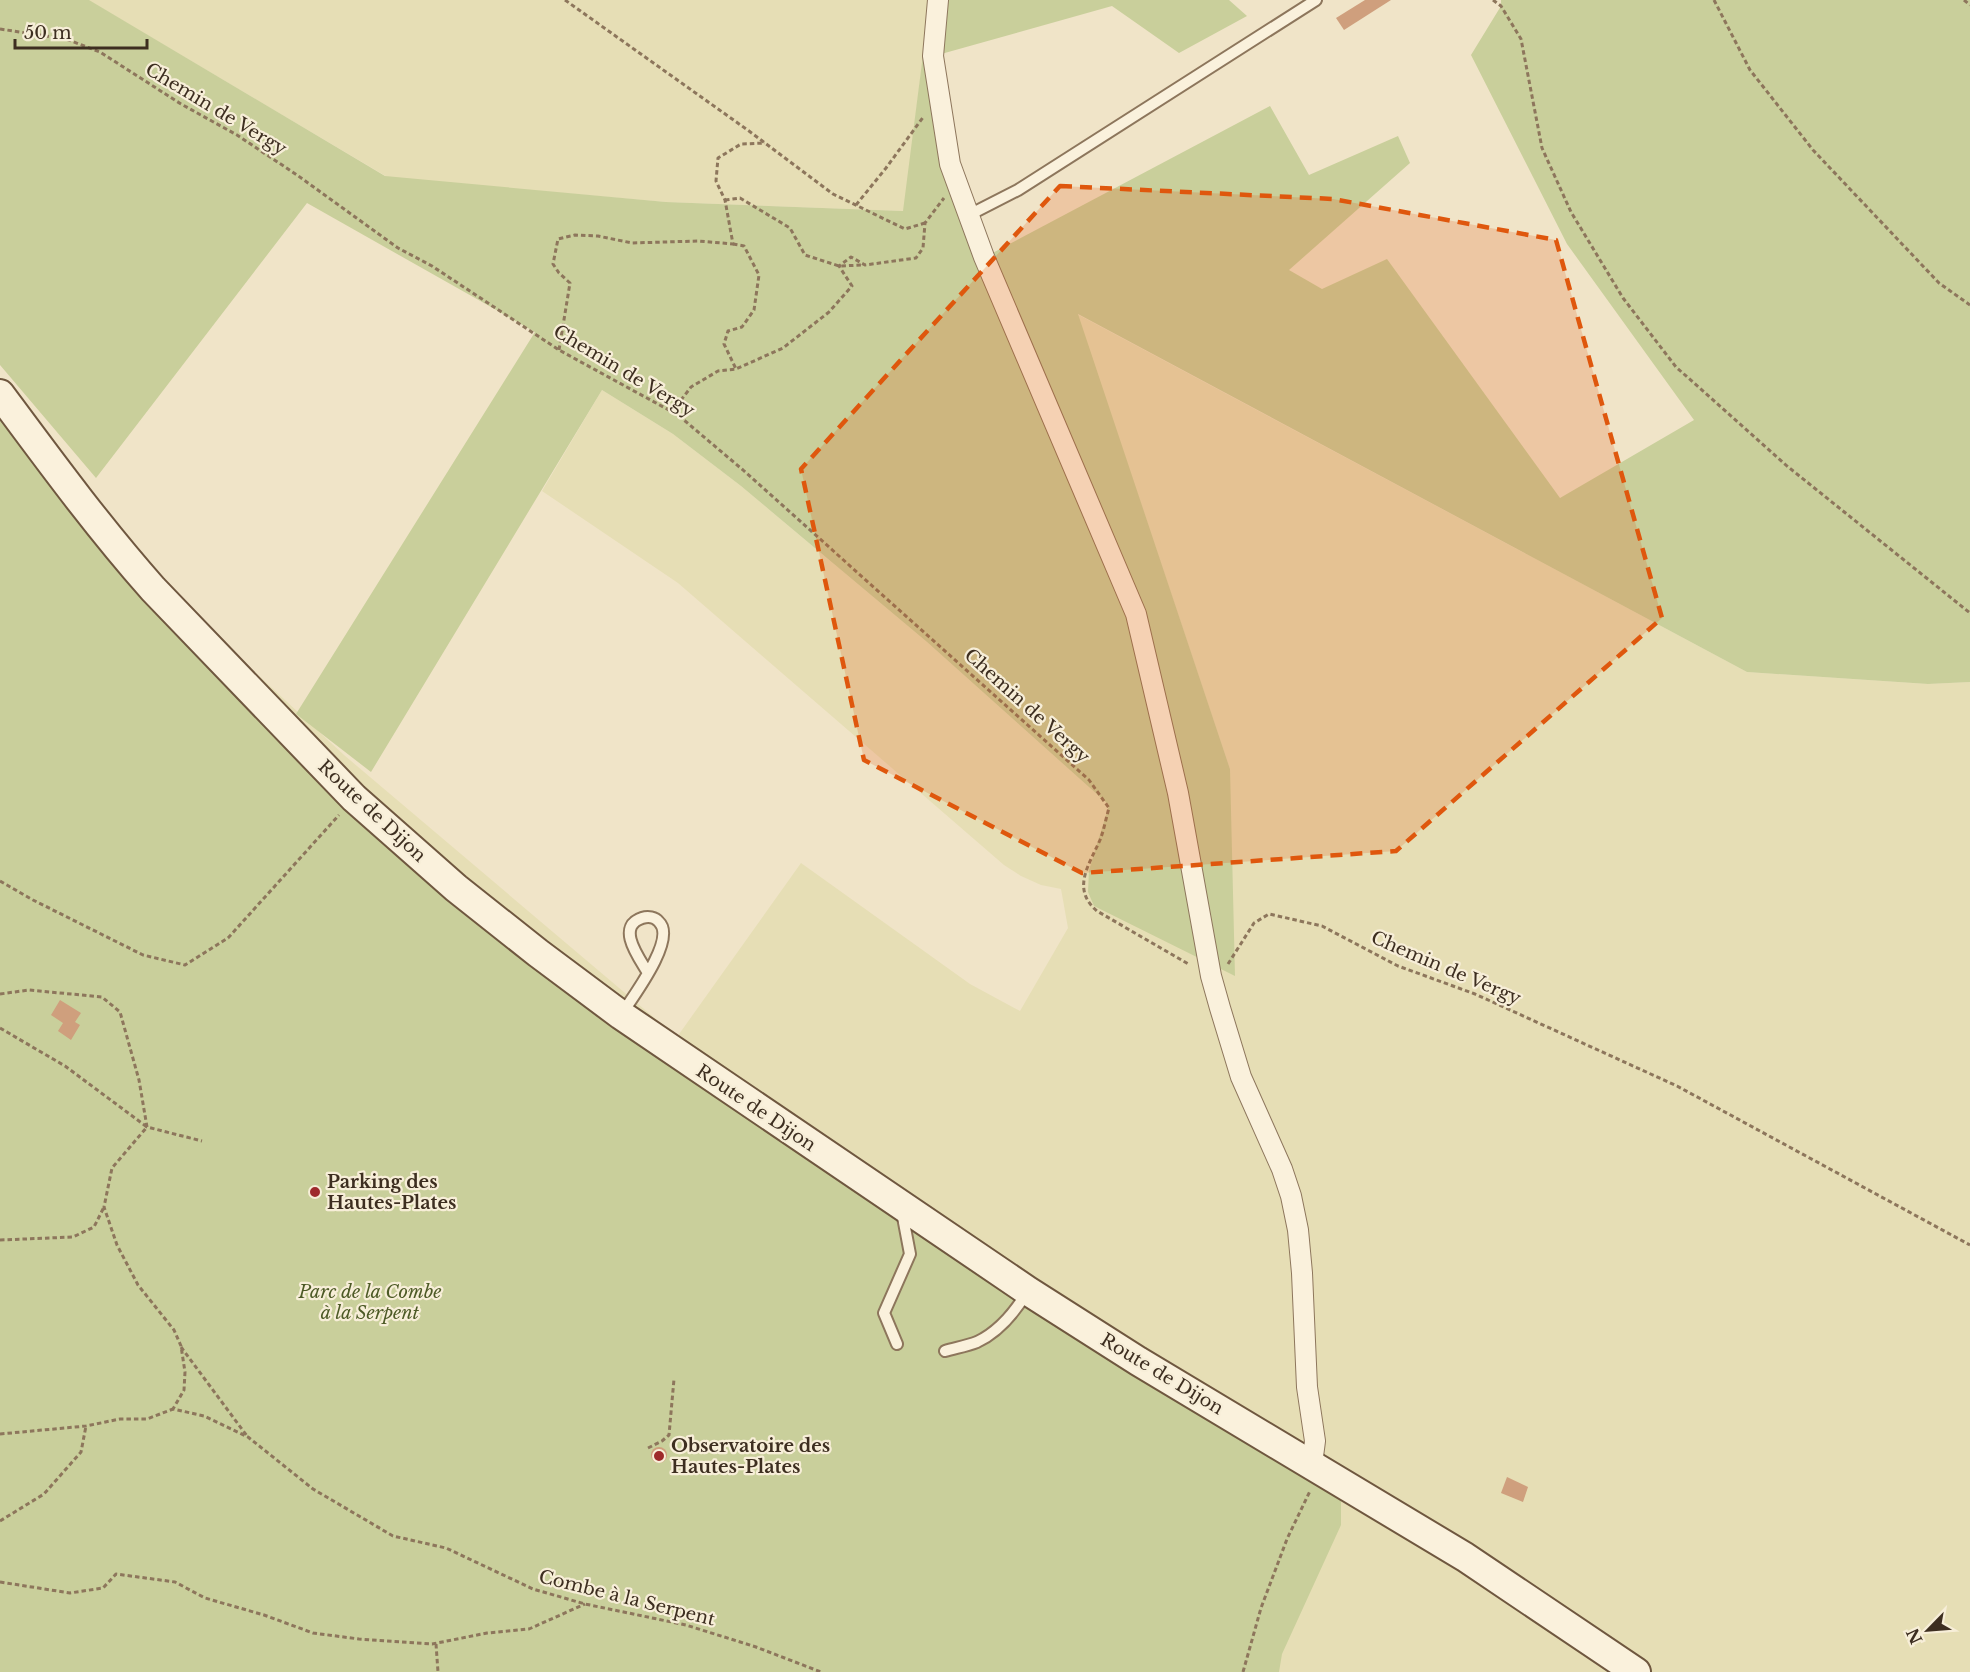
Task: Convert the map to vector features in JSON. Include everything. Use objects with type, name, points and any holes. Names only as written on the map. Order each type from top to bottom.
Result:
[{"type":"main road","name":"Route de Dijon","points":[[0,394],[122,554],[354,798],[456,888],[538,953],[621,1015],[1028,1291],[1138,1361],[1465,1557],[1636,1672]]},
{"type":"street","points":[[938,0],[933,56],[950,164],[984,257],[1136,614],[1178,793],[1211,976],[1235,1061],[1251,1103],[1286,1180],[1295,1213],[1302,1273],[1307,1387],[1315,1441],[1312,1464]]},
{"type":"lane","points":[[969,215],[1018,190],[1316,0]]},
{"type":"lane","points":[[621,1015],[648,973],[662,946],[665,934],[659,921],[649,917],[641,918],[630,930],[633,948],[648,973]]},
{"type":"lane","points":[[897,1344],[884,1313],[910,1254],[901,1206]]},
{"type":"lane","points":[[945,1351],[976,1342],[988,1335],[1012,1314],[1028,1291]]},
{"type":"path","points":[[566,0],[833,194],[905,229],[925,223]]},
{"type":"path","points":[[1493,0],[1501,6],[1521,39],[1542,148],[1571,212],[1623,298],[1676,367],[1787,466],[1970,613]]},
{"type":"path","points":[[1714,0],[1750,70],[1813,150],[1938,283],[1970,305]]},
{"type":"path","points":[[1964,0],[1970,5]]},
{"type":"path","name":"Chemin de Vergy","points":[[0,29],[66,39],[100,52],[181,104],[237,135],[398,248],[432,266],[559,350],[678,415],[743,470],[1089,780],[1109,808],[1101,838],[1087,866],[1084,878],[1084,891],[1089,904],[1097,911],[1211,976],[1223,971],[1254,923],[1269,914],[1322,926],[1398,966],[1475,994],[1677,1086],[1970,1245]]},
{"type":"path","points":[[856,206],[924,115]]},
{"type":"path","points":[[733,244],[725,200],[716,181],[718,158],[741,144],[765,143]]},
{"type":"path","points":[[725,200],[740,198],[790,228],[805,255],[839,266],[865,265],[916,258],[922,248],[925,223],[956,181]]},
{"type":"path","points":[[559,350],[570,283],[553,264],[558,239],[575,235],[598,236],[632,243],[698,241],[733,244],[744,246],[759,275],[754,310],[741,327],[728,331],[724,344],[736,369]]},
{"type":"path","points":[[839,266],[851,257],[865,265]]},
{"type":"path","points":[[678,415],[681,400],[691,387],[718,371],[736,369],[783,348],[830,312],[852,286],[839,266]]},
{"type":"path","points":[[0,880],[33,900],[143,955],[185,965],[228,938],[354,798]]},
{"type":"path","points":[[0,994],[29,990],[102,997],[120,1012],[139,1080],[147,1127]]},
{"type":"path","points":[[0,1028],[65,1066],[147,1127],[202,1141]]},
{"type":"path","points":[[0,1240],[73,1237],[94,1227],[104,1207],[112,1168],[147,1127]]},
{"type":"path","points":[[104,1207],[117,1245],[138,1285],[174,1330],[181,1346],[248,1437]]},
{"type":"path","points":[[0,1434],[86,1426],[120,1419],[147,1419],[173,1409],[184,1390],[185,1372],[181,1346]]},
{"type":"path","points":[[648,1448],[662,1442],[669,1435],[674,1379]]},
{"type":"path","name":"Combe à la Serpent","points":[[173,1409],[204,1416],[248,1437],[313,1489],[393,1536],[446,1548],[533,1589],[585,1604],[686,1625],[756,1647],[821,1672]]},
{"type":"path","points":[[0,1521],[44,1494],[81,1452],[86,1426]]},
{"type":"path","points":[[1243,1672],[1261,1608],[1287,1539],[1310,1493],[1312,1464]]},
{"type":"path","points":[[0,1582],[70,1593],[103,1588],[116,1574],[175,1582],[205,1598],[264,1615],[313,1634],[436,1643],[487,1633],[529,1629],[585,1604]]},
{"type":"path","points":[[436,1643],[438,1672]]},
{"type":"highlighted area","points":[[1060,186],[1333,199],[1556,240],[1662,618],[1396,851],[1082,873],[864,760],[801,469]]},
{"type":"shaded area","points":[[88,0],[930,0],[904,211],[666,202],[389,178]]},
{"type":"shaded area","points":[[1077,314],[1747,672],[1928,684],[1970,682],[1970,1672],[847,1672],[439,1301],[0,435],[344,755],[677,1037],[801,863],[970,984],[1020,1011],[1068,928],[1061,889],[1041,885],[1004,865],[678,583],[542,491],[602,390],[673,434],[741,486],[927,642],[1109,805],[1089,870],[1230,769]]},
{"type":"green space","points":[[0,0],[89,0],[385,176],[666,202],[903,211],[930,0],[1229,0],[1247,16],[1179,53],[1112,6],[934,56],[950,164],[985,257],[1270,106],[1309,175],[1398,136],[1410,163],[1289,270],[1322,289],[1387,259],[1560,498],[1694,420],[1567,244],[1471,55],[1501,6],[1501,0],[1970,0],[1970,682],[1928,684],[1747,672],[1078,314],[1230,769],[1235,976],[1094,906],[1088,892],[1089,870],[1109,805],[927,642],[741,486],[673,434],[602,390],[371,772],[296,714],[535,332],[307,203],[96,478],[0,365]]},
{"type":"green space","name":"Parc de la Combe à la Serpent","points":[[0,419],[98,547],[239,697],[392,842],[1341,1490],[1341,1525],[1282,1654],[1279,1672],[0,1672]]},
{"type":"building","points":[[1365,0],[1391,0],[1344,30],[1336,18]]},
{"type":"building","points":[[60,1000],[81,1013],[75,1022],[80,1025],[71,1040],[58,1031],[63,1023],[51,1015]]},
{"type":"building","name":"Observatoire des Hautes-Plates","points":[[656,1447],[662,1447],[667,1455],[665,1461],[656,1463],[651,1458],[651,1452]]},
{"type":"building","points":[[1507,1477],[1528,1487],[1523,1502],[1501,1493]]},
{"type":"place","name":"Parking des Hautes-Plates","points":[[315,1192]]},
{"type":"place","name":"Observatoire des Hautes-Plates","points":[[659,1456]]}]
